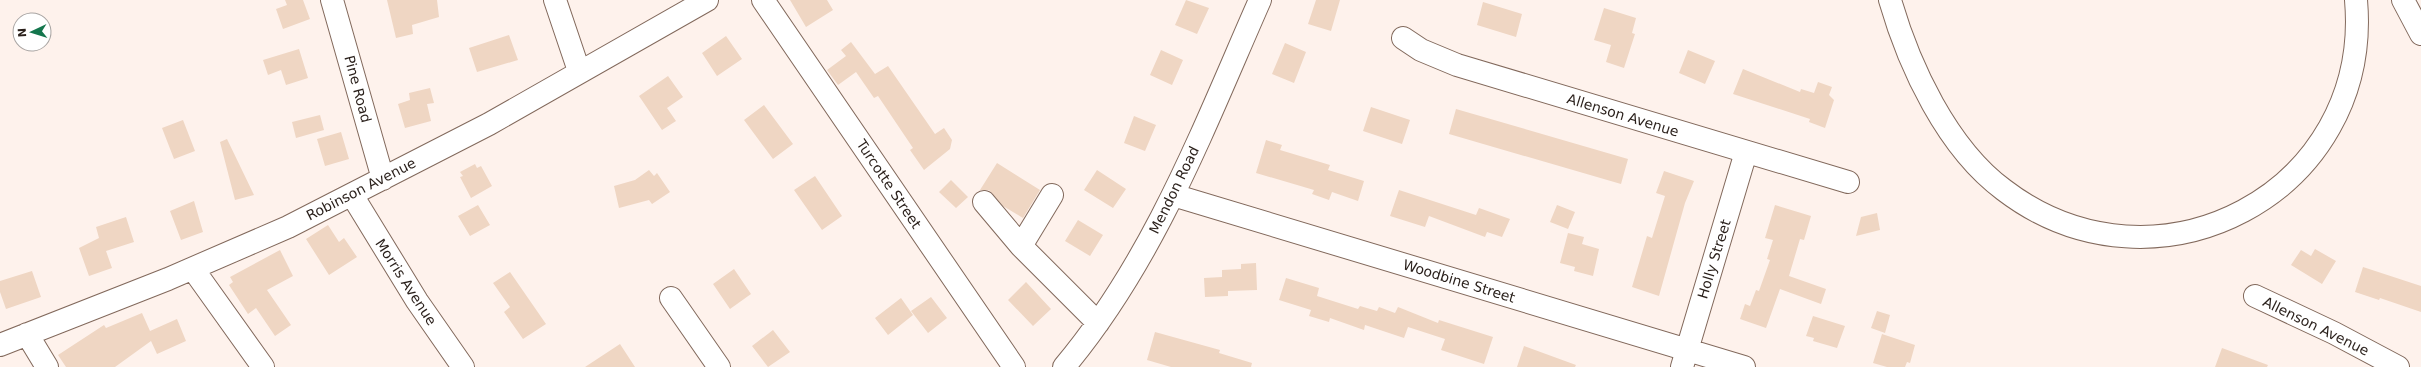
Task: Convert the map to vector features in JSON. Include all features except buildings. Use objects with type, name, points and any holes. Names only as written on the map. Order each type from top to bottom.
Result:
[{"type":"main road","name":"Pine Road","points":[[332,0],[383,179]]},
{"type":"main road","points":[[555,0],[579,71]]},
{"type":"main road","name":"Robinson Avenue","points":[[0,345],[192,269],[288,227],[489,124],[579,71],[707,0]]},
{"type":"main road","name":"Turcotte Street","points":[[764,0],[1014,367]]},
{"type":"main road","name":"Mendon Road","points":[[1064,367],[1098,323],[1140,256],[1173,195],[1260,0]]},
{"type":"main road","points":[[1890,0],[1907,50],[1933,103],[1962,146],[1992,179],[2026,205],[2064,224],[2106,234],[2147,238],[2175,235],[2231,218],[2268,196],[2300,168],[2326,133],[2348,80],[2356,44],[2356,0]]},
{"type":"main road","points":[[2403,0],[2421,34]]},
{"type":"main road","name":"Allenson Avenue","points":[[1403,38],[1421,50],[1458,65],[1848,182]]},
{"type":"main road","name":"Holly Street","points":[[1684,358],[1746,152]]},
{"type":"main road","name":"Morris Avenue","points":[[352,194],[417,301],[463,367]]},
{"type":"main road","name":"Woodbine Street","points":[[1173,195],[1684,358],[1744,367]]},
{"type":"main road","points":[[1021,246],[1052,196]]},
{"type":"main road","points":[[984,202],[1021,246],[1098,323]]},
{"type":"main road","points":[[192,269],[263,367]]},
{"type":"main road","name":"Allenson Avenue","points":[[2255,296],[2334,333],[2398,367]]},
{"type":"main road","points":[[670,298],[719,367]]},
{"type":"main road","points":[[27,334],[47,367]]}]
